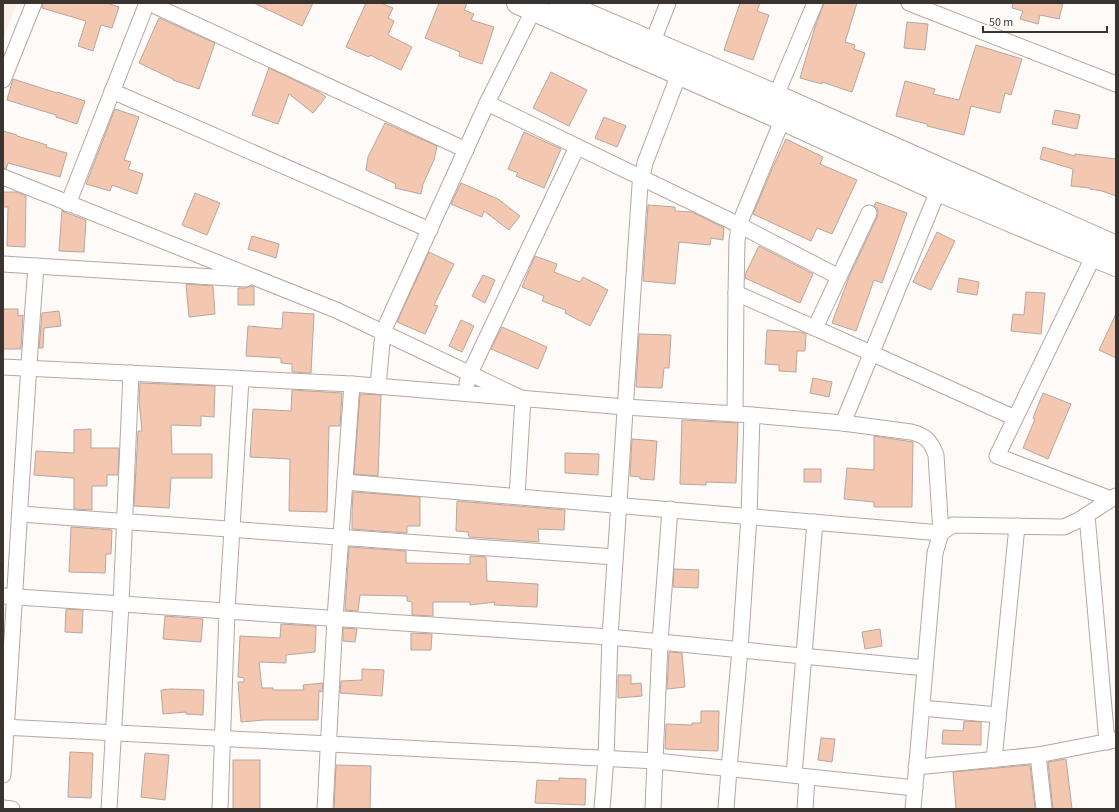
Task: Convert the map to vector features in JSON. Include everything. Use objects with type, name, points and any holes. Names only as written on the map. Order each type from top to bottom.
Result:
[{"type":"main road","points":[[560,3],[649,51],[679,74],[779,107]]},
{"type":"main road","points":[[529,5],[649,51],[779,107],[942,181],[1116,265]]},
{"type":"main road","points":[[942,181],[1116,247]]},
{"type":"street","points":[[5,71],[34,3]]},
{"type":"street","points":[[68,204],[148,3],[466,150]]},
{"type":"street","points":[[649,51],[668,3]]},
{"type":"street","points":[[736,414],[736,293],[737,241],[739,225],[815,3]]},
{"type":"street","points":[[909,3],[1116,84]]},
{"type":"street","points":[[378,386],[383,332],[487,104],[529,5]]},
{"type":"street","points":[[602,809],[606,758],[610,636],[640,185],[645,163],[679,74]]},
{"type":"street","points":[[112,91],[430,230]]},
{"type":"street","points":[[487,104],[739,225],[839,278]]},
{"type":"street","points":[[464,394],[470,373],[577,147]]},
{"type":"street","points":[[3,177],[336,310],[523,398]]},
{"type":"street","points":[[843,423],[942,181]]},
{"type":"street","points":[[815,328],[869,212]]},
{"type":"street","points":[[1094,255],[997,456],[1114,497]]},
{"type":"street","points":[[3,264],[259,280]]},
{"type":"street","points":[[3,775],[9,596],[20,514],[28,368],[36,266]]},
{"type":"street","points":[[736,293],[1015,418]]},
{"type":"street","points":[[3,366],[352,384],[625,407],[752,415],[843,423],[920,434],[928,440],[936,455],[941,533],[935,553],[913,809]]},
{"type":"street","points":[[109,809],[131,373]]},
{"type":"street","points":[[220,809],[227,611],[240,379]]},
{"type":"street","points":[[325,809],[334,618],[352,384]]},
{"type":"street","points":[[517,496],[523,398]]},
{"type":"street","points":[[726,809],[740,650],[749,516],[752,415]]},
{"type":"street","points":[[345,482],[941,533],[953,525],[1064,527],[1079,520],[1114,497]]},
{"type":"street","points":[[653,809],[660,642],[670,509]]},
{"type":"street","points":[[20,514],[615,557]]},
{"type":"street","points":[[916,767],[1038,756],[1111,741],[1087,515]]},
{"type":"street","points":[[805,809],[801,776],[803,656],[815,522]]},
{"type":"street","points":[[994,760],[1017,526]]},
{"type":"street","points":[[9,596],[610,636],[925,668]]},
{"type":"street","points":[[922,708],[998,715]]},
{"type":"street","points":[[5,727],[656,761],[914,788]]},
{"type":"street","points":[[1038,756],[1044,809]]},
{"type":"street","points":[[3,808],[12,809]]},
{"type":"shaded area","points":[[3,3],[17,3],[3,39]]},
{"type":"building","points":[[43,3],[107,3],[119,7],[112,28],[101,25],[93,51],[78,46],[86,21],[42,8]]},
{"type":"building","points":[[254,3],[313,3],[302,26]]},
{"type":"building","points":[[366,3],[381,3],[393,8],[388,18],[394,21],[388,35],[412,47],[401,70],[370,55],[369,57],[346,47]]},
{"type":"building","points":[[439,3],[467,3],[464,10],[474,14],[471,20],[494,27],[482,64],[459,56],[460,52],[425,38]]},
{"type":"building","points":[[740,3],[760,3],[757,11],[769,15],[753,60],[724,50]]},
{"type":"building","points":[[824,3],[857,3],[845,42],[855,45],[854,49],[865,53],[852,92],[822,82],[822,84],[800,78],[815,27]]},
{"type":"building","points":[[1013,3],[1063,3],[1059,19],[1040,15],[1038,24],[1020,19],[1023,11],[1012,8]]},
{"type":"building","points":[[159,18],[215,43],[199,89],[173,80],[139,63]]},
{"type":"building","points":[[907,22],[928,24],[925,50],[904,48]]},
{"type":"building","points":[[976,45],[1022,59],[1011,95],[1005,93],[1000,113],[971,106],[964,135],[927,126],[927,124],[896,116],[905,81],[935,89],[933,94],[959,100]]},
{"type":"building","points":[[269,68],[319,92],[326,97],[313,113],[289,94],[278,124],[252,115]]},
{"type":"building","points":[[551,72],[587,90],[569,126],[533,108]]},
{"type":"building","points":[[13,79],[85,101],[77,124],[56,117],[56,115],[7,100]]},
{"type":"building","points":[[115,109],[139,117],[124,160],[131,162],[128,169],[143,174],[137,194],[112,185],[110,191],[86,184]]},
{"type":"building","points":[[1055,110],[1080,115],[1077,129],[1052,124]]},
{"type":"building","points":[[604,117],[626,126],[617,147],[595,138]]},
{"type":"building","points":[[385,123],[437,146],[434,160],[423,184],[421,194],[395,188],[396,184],[366,170],[368,157]]},
{"type":"building","points":[[3,131],[67,153],[60,177],[8,163],[6,169],[3,168]]},
{"type":"building","points":[[524,132],[561,149],[544,188],[516,176],[518,173],[508,169]]},
{"type":"building","points":[[786,139],[823,157],[820,164],[857,180],[832,234],[817,228],[811,241],[753,214]]},
{"type":"building","points":[[1043,147],[1075,156],[1075,154],[1116,159],[1116,196],[1090,188],[1071,186],[1073,169],[1040,159]]},
{"type":"building","points":[[461,183],[498,199],[520,216],[509,230],[484,211],[482,217],[451,204]]},
{"type":"building","points":[[3,192],[17,192],[26,196],[25,247],[7,246],[8,207],[3,207]]},
{"type":"building","points":[[195,193],[220,203],[207,235],[182,225]]},
{"type":"building","points":[[876,202],[907,213],[882,283],[874,280],[856,331],[832,323],[849,277],[877,217],[877,208],[874,206]]},
{"type":"building","points":[[648,205],[675,207],[675,211],[692,212],[724,228],[723,240],[711,238],[710,245],[679,242],[675,284],[643,281]]},
{"type":"building","points":[[62,210],[86,220],[84,252],[59,251]]},
{"type":"building","points":[[937,232],[955,241],[931,290],[913,282]]},
{"type":"building","points":[[252,236],[279,244],[276,258],[248,249]]},
{"type":"building","points":[[759,246],[813,274],[800,303],[745,278],[745,275]]},
{"type":"building","points":[[429,252],[454,264],[434,305],[438,306],[425,334],[397,322]]},
{"type":"building","points":[[535,256],[557,264],[554,272],[580,282],[583,277],[608,290],[590,326],[565,313],[566,310],[542,301],[544,296],[522,287]]},
{"type":"building","points":[[483,275],[495,280],[485,303],[472,296]]},
{"type":"building","points":[[959,278],[979,282],[977,295],[957,292]]},
{"type":"building","points":[[186,284],[213,286],[215,314],[189,317]]},
{"type":"building","points":[[251,286],[254,287],[254,305],[238,305],[238,288],[246,288]]},
{"type":"building","points":[[1026,292],[1045,293],[1041,334],[1011,331],[1013,314],[1024,315]]},
{"type":"building","points":[[3,309],[18,309],[18,316],[23,315],[21,349],[3,349]]},
{"type":"building","points":[[59,311],[61,326],[44,328],[43,348],[39,348],[42,313]]},
{"type":"building","points":[[283,312],[314,314],[311,373],[292,372],[292,364],[281,363],[281,358],[246,356],[248,326],[282,329]]},
{"type":"building","points":[[1116,314],[1116,358],[1099,350]]},
{"type":"building","points":[[461,320],[474,326],[462,352],[449,346]]},
{"type":"building","points":[[502,327],[547,347],[538,369],[491,349]]},
{"type":"building","points":[[767,330],[801,332],[806,334],[805,351],[797,351],[796,372],[779,371],[779,365],[765,364]]},
{"type":"building","points":[[639,334],[671,335],[669,368],[664,368],[662,388],[636,387]]},
{"type":"building","points":[[813,378],[832,382],[829,397],[810,393]]},
{"type":"building","points":[[140,383],[215,386],[214,417],[201,416],[201,426],[171,425],[172,454],[212,454],[212,478],[171,478],[169,508],[134,506],[138,431],[142,431],[139,400]]},
{"type":"building","points":[[292,390],[342,393],[340,426],[329,426],[327,512],[289,511],[290,459],[250,457],[253,409],[291,411]]},
{"type":"building","points":[[1043,393],[1071,404],[1048,459],[1023,448],[1035,419],[1033,418]]},
{"type":"building","points":[[360,394],[381,395],[378,476],[354,474]]},
{"type":"building","points":[[682,420],[738,423],[736,483],[706,482],[706,485],[680,484]]},
{"type":"building","points":[[91,429],[91,448],[119,448],[118,475],[107,475],[107,486],[92,486],[92,510],[74,509],[74,478],[34,475],[36,451],[74,453],[74,430]]},
{"type":"building","points":[[874,436],[913,442],[912,507],[874,507],[874,502],[844,499],[847,468],[874,470]]},
{"type":"building","points":[[632,439],[657,441],[654,480],[640,479],[640,477],[630,476]]},
{"type":"building","points":[[565,453],[599,454],[598,475],[565,473]]},
{"type":"building","points":[[804,469],[821,469],[821,482],[804,482]]},
{"type":"building","points":[[353,492],[420,497],[420,526],[407,526],[407,533],[352,529]]},
{"type":"building","points":[[457,501],[565,510],[564,530],[538,529],[539,542],[469,537],[468,532],[456,531]]},
{"type":"building","points":[[71,527],[112,530],[111,554],[106,554],[105,573],[69,572]]},
{"type":"building","points":[[349,547],[406,551],[406,563],[470,564],[470,556],[486,557],[487,581],[538,584],[537,607],[494,605],[495,602],[470,605],[470,602],[433,602],[433,616],[412,615],[412,602],[407,601],[407,596],[360,595],[358,611],[345,610]]},
{"type":"building","points":[[674,569],[699,570],[698,588],[673,587]]},
{"type":"building","points":[[66,609],[83,610],[82,633],[65,632]]},
{"type":"building","points":[[165,616],[203,619],[201,642],[163,639]]},
{"type":"building","points":[[281,624],[316,626],[315,652],[286,655],[286,663],[259,662],[262,688],[273,688],[273,690],[304,690],[303,685],[323,683],[322,692],[319,691],[318,720],[264,720],[241,722],[238,682],[244,682],[244,678],[238,677],[240,636],[280,638]]},
{"type":"building","points":[[343,628],[357,629],[355,642],[343,641]]},
{"type":"building","points":[[880,629],[882,646],[865,649],[862,632]]},
{"type":"building","points":[[411,633],[432,634],[431,650],[411,650]]},
{"type":"building","points":[[669,652],[682,653],[685,687],[667,689]]},
{"type":"building","points":[[362,669],[384,670],[382,696],[340,693],[341,681],[362,680]]},
{"type":"building","points":[[618,675],[631,675],[631,684],[641,683],[642,696],[618,698]]},
{"type":"building","points":[[161,690],[204,690],[203,715],[186,714],[186,712],[163,714]]},
{"type":"building","points":[[701,711],[719,711],[718,751],[665,749],[666,724],[692,725],[692,723],[701,723]]},
{"type":"building","points":[[964,721],[981,722],[981,745],[942,744],[943,730],[963,731]]},
{"type":"building","points":[[821,738],[835,739],[832,762],[818,760]]},
{"type":"building","points":[[70,752],[93,753],[91,798],[68,797]]},
{"type":"building","points":[[145,753],[169,755],[165,800],[141,797]]},
{"type":"building","points":[[1066,759],[1072,809],[1053,809],[1048,762]]},
{"type":"building","points":[[233,760],[260,760],[260,809],[233,809]]},
{"type":"building","points":[[336,765],[371,766],[370,809],[334,809]]},
{"type":"building","points":[[1030,765],[1035,809],[956,809],[953,772]]},
{"type":"building","points":[[559,778],[586,779],[585,805],[535,803],[537,780],[559,781]]}]
